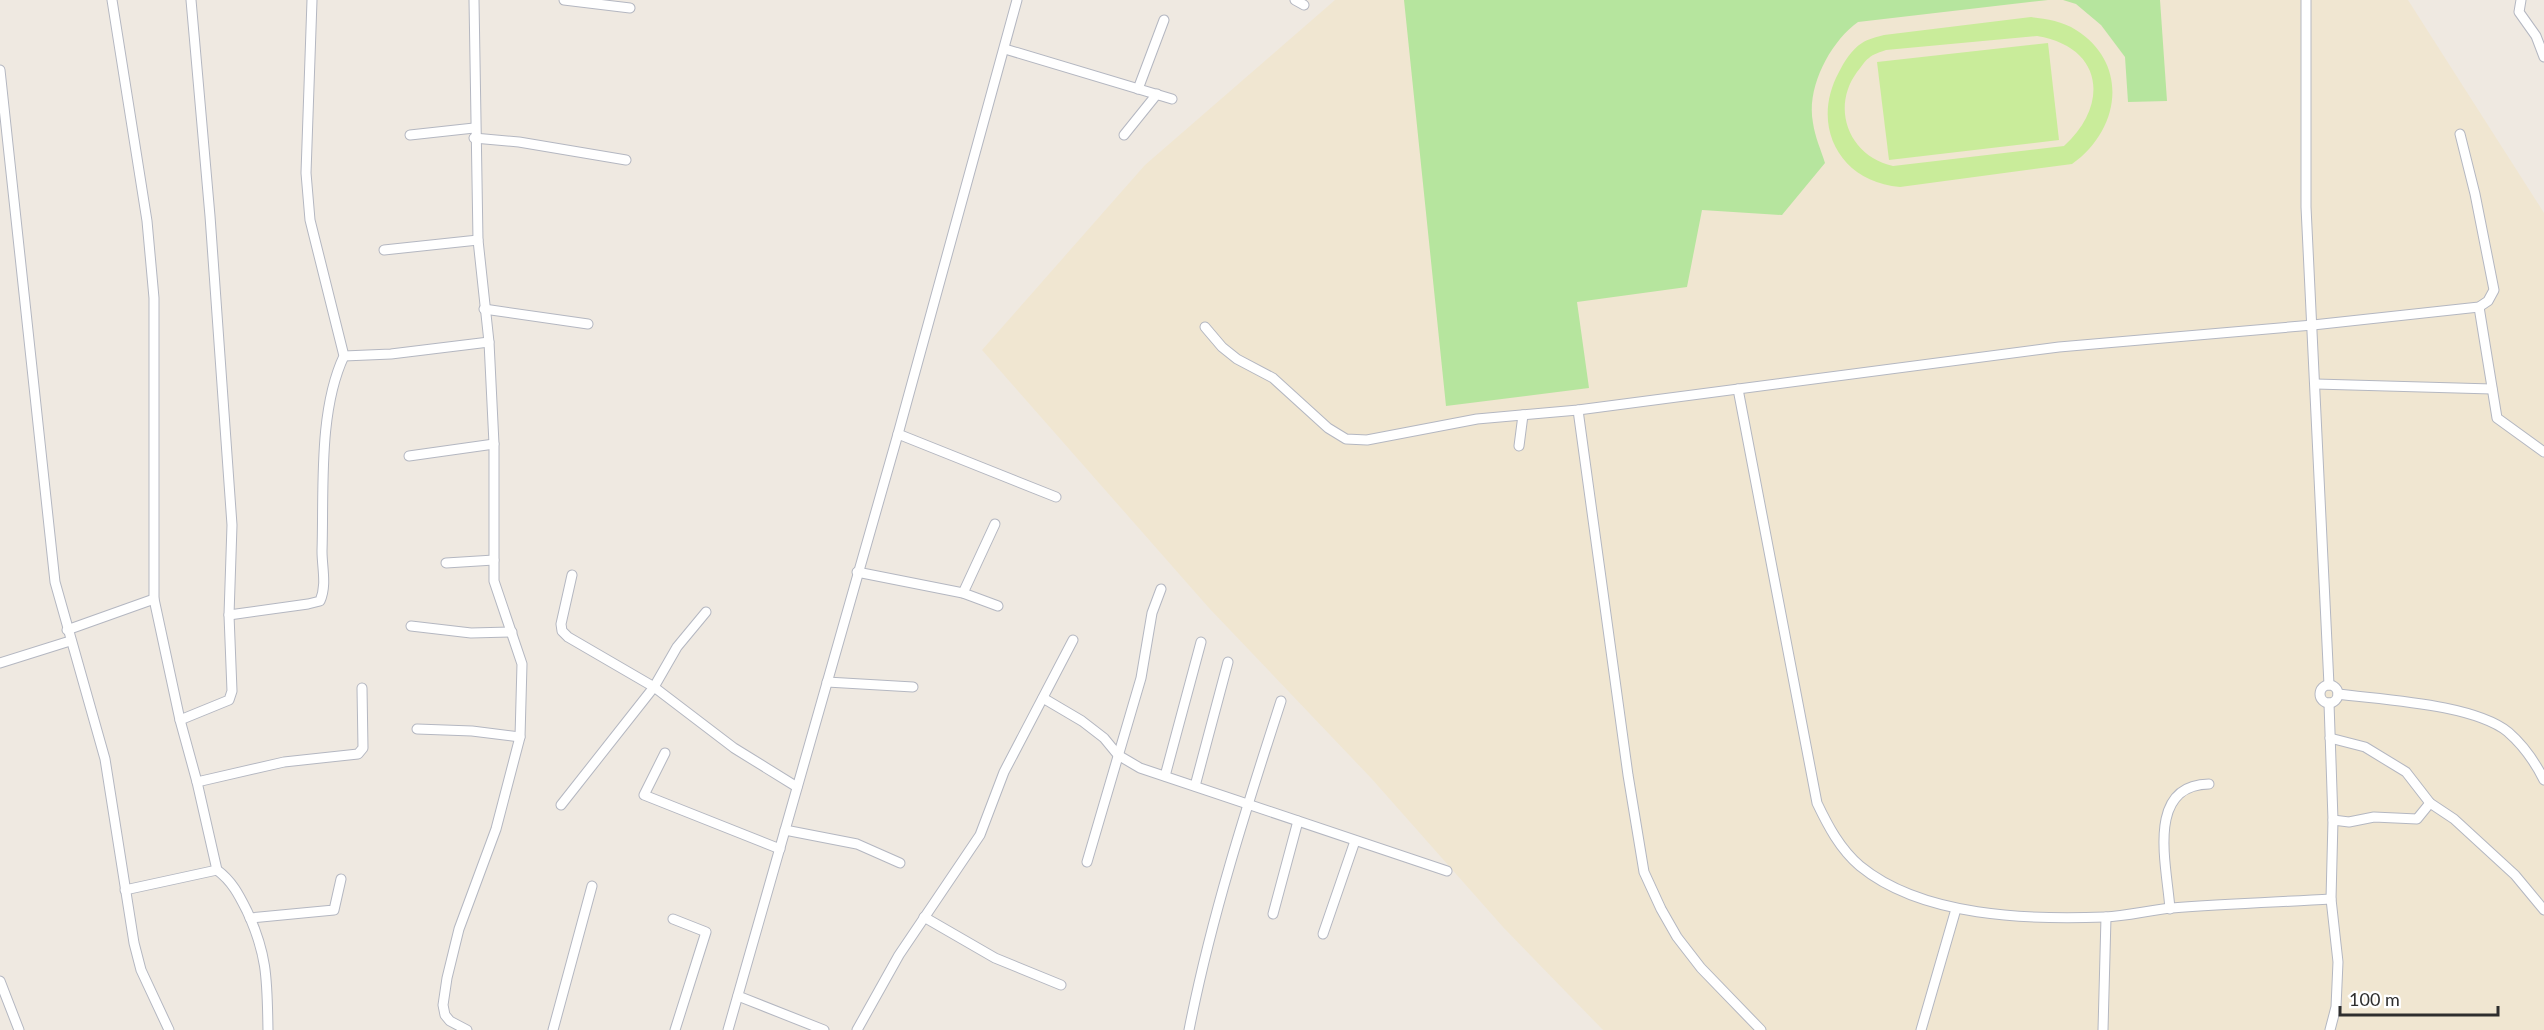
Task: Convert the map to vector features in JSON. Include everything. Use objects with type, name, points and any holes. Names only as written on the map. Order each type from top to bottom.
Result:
[{"type":"street","points":[[112,0],[147,221],[154,298],[154,599],[180,720],[217,870],[229,879],[260,938],[267,966],[268,1030]]},
{"type":"street","points":[[180,720],[229,700],[232,691],[229,615],[232,525],[210,216],[191,0]]},
{"type":"street","points":[[229,615],[320,601],[324,591],[322,557],[327,420],[336,373],[344,356],[310,220],[306,173],[312,0]]},
{"type":"street","points":[[468,1030],[450,1021],[445,1015],[443,1005],[459,929],[496,829],[520,737],[522,663],[494,580],[494,444],[489,342],[478,240],[474,133],[474,0]]},
{"type":"street","points":[[564,0],[630,8]]},
{"type":"street","points":[[728,1030],[898,434],[1017,0]]},
{"type":"street","points":[[1295,0],[1304,5]]},
{"type":"street","points":[[2306,0],[2306,207],[2329,685]]},
{"type":"street","points":[[2521,0],[2519,12],[2536,36],[2544,57]]},
{"type":"street","points":[[1138,89],[1164,20]]},
{"type":"street","points":[[1005,49],[1172,99]]},
{"type":"street","points":[[0,70],[55,582],[105,759],[125,890],[141,970],[169,1030]]},
{"type":"street","points":[[1124,135],[1157,94]]},
{"type":"street","points":[[411,135],[474,133],[626,160]]},
{"type":"street","points":[[1205,327],[1229,353],[1273,378],[1328,428],[1346,439],[1367,440],[1477,419],[1578,410],[2059,347],[2313,325],[2480,307],[2488,301],[2493,290],[2475,194],[2460,134]]},
{"type":"street","points":[[384,250],[478,240]]},
{"type":"street","points":[[2480,307],[2497,418],[2544,452]]},
{"type":"street","points":[[484,309],[588,324]]},
{"type":"street","points":[[344,356],[391,354],[489,342]]},
{"type":"street","points":[[2316,384],[2492,388]]},
{"type":"street","points":[[1738,389],[1817,803],[1828,827],[1843,848],[1861,866],[1893,887],[1956,909],[2012,916],[2106,917],[2170,909],[2331,899]]},
{"type":"street","points":[[1578,410],[1637,842],[1644,872],[1677,937],[1701,969],[1761,1030]]},
{"type":"street","points":[[1519,446],[1523,415]]},
{"type":"street","points":[[898,434],[1056,498]]},
{"type":"street","points":[[409,456],[494,444]]},
{"type":"street","points":[[963,593],[995,524]]},
{"type":"street","points":[[446,563],[494,560]]},
{"type":"street","points":[[857,572],[963,593],[998,606]]},
{"type":"street","points":[[572,575],[561,624],[562,631],[568,637],[654,687],[734,748],[796,787]]},
{"type":"street","points":[[1087,862],[1141,678],[1152,613],[1161,590]]},
{"type":"street","points":[[67,630],[154,599]]},
{"type":"street","points":[[561,805],[654,687],[677,647],[706,612]]},
{"type":"street","points":[[411,626],[471,633],[512,632]]},
{"type":"street","points":[[857,1030],[924,917],[980,836],[1004,772],[1073,640]]},
{"type":"street","points":[[0,663],[70,641]]},
{"type":"street","points":[[1166,776],[1201,642]]},
{"type":"street","points":[[1196,786],[1228,662]]},
{"type":"street","points":[[827,682],[913,687]]},
{"type":"street","points":[[2329,685],[2335,687],[2338,694],[2336,700],[2329,703],[2323,701],[2320,694],[2322,687],[2329,685]]},
{"type":"street","points":[[197,782],[284,762],[358,754],[363,748],[362,688]]},
{"type":"street","points":[[2338,694],[2452,710],[2482,719],[2507,731],[2544,780]]},
{"type":"street","points":[[1043,698],[1097,732],[1118,755],[1140,768],[1447,872]]},
{"type":"street","points":[[1189,1030],[1199,978],[1248,803],[1281,701]]},
{"type":"street","points":[[2329,703],[2333,820],[2331,899],[2338,962],[2336,1007],[2330,1030]]},
{"type":"street","points":[[417,729],[472,730],[520,737]]},
{"type":"street","points":[[2330,738],[2365,747],[2406,772],[2430,803],[2454,819],[2515,875],[2544,910]]},
{"type":"street","points":[[665,753],[644,795],[780,849]]},
{"type":"street","points":[[2170,909],[2164,818],[2173,799],[2182,790],[2194,784],[2209,784]]},
{"type":"street","points":[[2333,820],[2349,822],[2374,817],[2417,819],[2430,803]]},
{"type":"street","points":[[1273,914],[1298,821]]},
{"type":"street","points":[[785,830],[857,844],[900,863]]},
{"type":"street","points":[[1323,934],[1355,841]]},
{"type":"street","points":[[125,890],[217,870]]},
{"type":"street","points":[[250,918],[334,910],[340,879]]},
{"type":"street","points":[[553,1030],[592,886]]},
{"type":"street","points":[[1921,1030],[1956,909]]},
{"type":"street","points":[[924,917],[995,958],[1061,985]]},
{"type":"street","points":[[2103,1030],[2106,917]]},
{"type":"street","points":[[674,919],[706,932],[675,1030]]},
{"type":"street","points":[[0,981],[19,1030]]},
{"type":"street","points":[[738,996],[824,1030]]},
{"type":"shaded area","points":[[1335,0],[2408,0],[2544,213],[2544,1030],[1603,1030],[1503,927],[1371,778],[1209,608],[982,350],[1145,165]]},
{"type":"green space","points":[[1404,0],[2048,0],[1858,22],[1838,41],[1822,67],[1813,95],[1813,123],[1825,163],[1782,215],[1702,210],[1687,287],[1577,302],[1589,388],[1446,406]]},
{"type":"green space","points":[[2063,0],[2160,0],[2167,101],[2128,102],[2125,57],[2101,25],[2076,4]]},
{"type":"green space","points":[[2031,17],[2066,24],[2093,44],[2105,60],[2111,78],[2112,97],[2109,116],[2100,134],[2088,150],[2072,164],[1900,187],[1879,183],[1861,174],[1846,162],[1836,148],[1829,130],[1828,112],[1831,92],[1849,56],[1862,43],[1884,35]],"holes":[[[2037,36],[2059,42],[2076,52],[2087,65],[2092,79],[2093,96],[2088,113],[2079,130],[2064,146],[1893,166],[1865,153],[1849,130],[1845,116],[1845,101],[1849,86],[1866,61],[1877,53],[1886,50]]]},
{"type":"green space","points":[[2048,43],[2059,140],[1889,160],[1877,62]]}]
